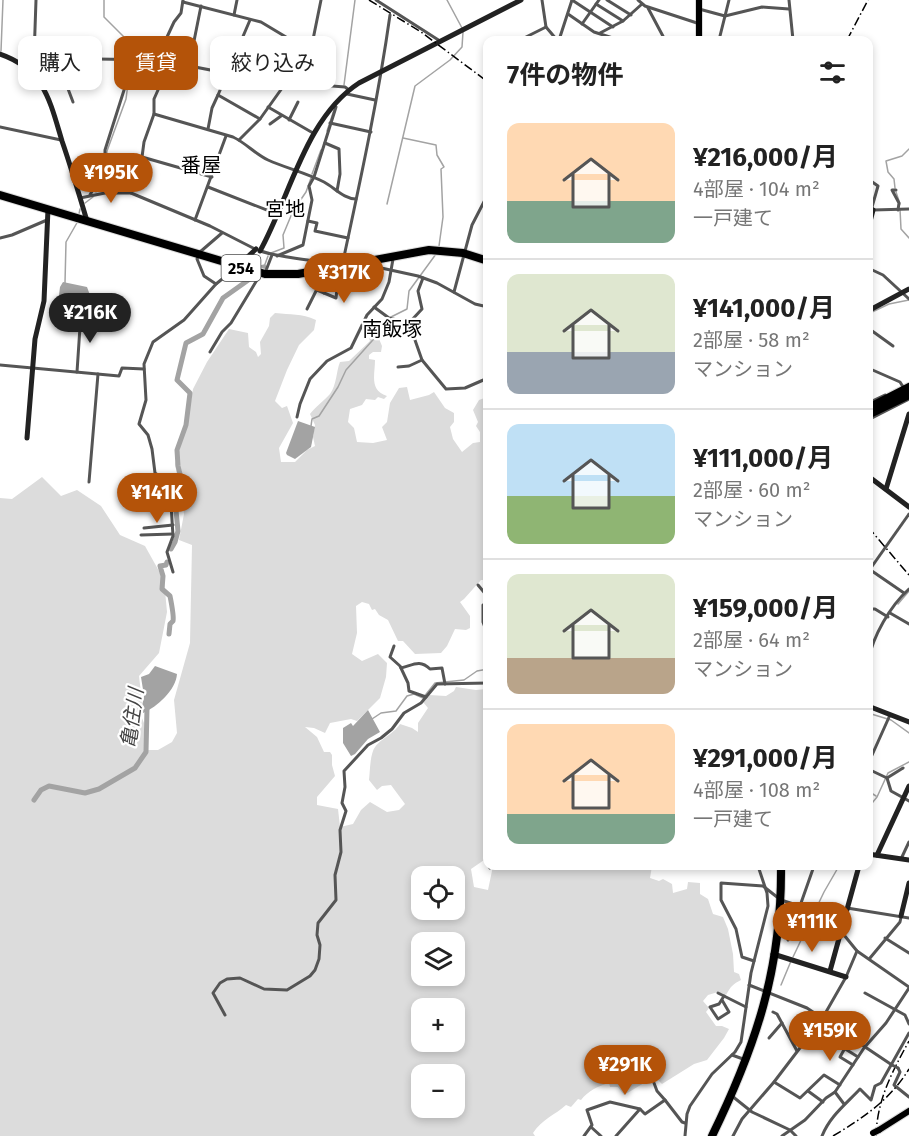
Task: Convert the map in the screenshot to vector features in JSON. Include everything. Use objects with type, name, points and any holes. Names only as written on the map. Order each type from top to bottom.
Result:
[{"type":"highway","name":"254","points":[[0,195],[263,273],[298,274],[429,250],[463,253],[483,259]]},
{"type":"highway","points":[[873,406],[907,393]]},
{"type":"highway","points":[[873,412],[907,393]]},
{"type":"highway","points":[[710,1136],[746,1061],[766,992],[779,899],[779,870]]},
{"type":"highway","points":[[710,1136],[743,1059],[766,992]]},
{"type":"main road","points":[[699,0],[699,36]]},
{"type":"main road","points":[[876,1133],[909,1111]]},
{"type":"street","points":[[35,36],[36,0]]},
{"type":"street","points":[[234,15],[237,0]]},
{"type":"street","points":[[314,36],[321,0]]},
{"type":"street","points":[[376,0],[441,41]]},
{"type":"street","points":[[173,572],[167,552],[173,534],[170,488],[154,473],[152,448],[139,424],[146,400],[144,369],[153,342],[184,320],[216,284],[258,250],[273,226],[295,170],[338,99],[347,91],[382,71],[521,0]]},
{"type":"street","points":[[542,0],[546,27],[554,36]]},
{"type":"street","points":[[560,36],[572,0],[614,27]]},
{"type":"street","points":[[582,24],[599,0]]},
{"type":"street","points":[[607,0],[631,15]]},
{"type":"street","points":[[638,0],[645,6],[663,36]]},
{"type":"street","points":[[645,0],[645,6]]},
{"type":"street","points":[[720,36],[729,0]]},
{"type":"street","points":[[789,0],[792,36]]},
{"type":"street","points":[[167,36],[181,14],[183,1],[261,22],[284,36]]},
{"type":"street","points":[[596,4],[623,21]]},
{"type":"street","points":[[195,36],[201,6]]},
{"type":"street","points":[[598,34],[614,27],[645,6]]},
{"type":"street","points":[[645,6],[699,23]]},
{"type":"street","points":[[699,9],[724,16],[762,7],[789,9]]},
{"type":"street","points":[[568,14],[598,34],[605,36]]},
{"type":"street","points":[[317,290],[336,298],[338,268],[348,238],[371,132],[390,15]]},
{"type":"street","points":[[243,36],[250,20]]},
{"type":"street","points":[[528,36],[546,27]]},
{"type":"street","points":[[0,54],[18,63]]},
{"type":"street","points":[[336,86],[345,87],[347,91],[375,100]]},
{"type":"street","points":[[45,90],[50,98],[87,221]]},
{"type":"street","points":[[68,90],[73,102]]},
{"type":"street","points":[[90,195],[105,166],[105,150],[124,90]]},
{"type":"street","points":[[131,193],[154,114],[154,99],[158,90]]},
{"type":"street","points":[[208,129],[212,108],[220,90]]},
{"type":"street","points":[[239,140],[260,119],[281,90]]},
{"type":"street","points":[[218,95],[260,119]]},
{"type":"street","points":[[210,352],[274,256],[303,245],[312,200],[309,186],[314,177],[338,99]]},
{"type":"street","points":[[289,120],[298,102]]},
{"type":"street","points":[[268,107],[315,135]]},
{"type":"street","points":[[154,114],[239,140],[250,151],[314,177],[349,199],[356,199]]},
{"type":"street","points":[[270,124],[281,116]]},
{"type":"street","points":[[330,123],[371,132]]},
{"type":"street","points":[[0,127],[62,141]]},
{"type":"street","points":[[195,220],[226,136]]},
{"type":"street","points":[[325,143],[339,149],[340,174],[337,191]]},
{"type":"street","points":[[142,157],[212,177]]},
{"type":"street","points":[[873,183],[879,187],[873,204]]},
{"type":"street","points":[[208,187],[277,214]]},
{"type":"street","points":[[896,190],[892,190],[899,203],[898,210]]},
{"type":"street","points":[[80,198],[90,195],[131,193],[274,256],[323,262],[338,268]]},
{"type":"street","points":[[454,292],[472,225],[483,204]]},
{"type":"street","points":[[27,438],[35,339],[44,301],[48,209]]},
{"type":"street","points":[[873,210],[909,209]]},
{"type":"street","points":[[0,238],[47,220]]},
{"type":"street","points":[[308,221],[317,223],[315,231],[348,238]]},
{"type":"street","points":[[216,284],[204,276],[197,260],[198,255],[222,232]]},
{"type":"street","points":[[297,417],[310,380],[327,360],[351,348],[368,315],[387,290],[393,256]]},
{"type":"street","points":[[363,262],[366,266],[392,270],[437,283],[475,304],[483,306]]},
{"type":"street","points":[[307,309],[324,275],[338,268]]},
{"type":"street","points":[[873,270],[884,275],[909,299]]},
{"type":"street","points":[[324,293],[329,280],[339,278]]},
{"type":"street","points":[[409,323],[422,309],[418,291],[423,278]]},
{"type":"street","points":[[873,309],[909,289]]},
{"type":"street","points":[[374,307],[389,318],[409,323]]},
{"type":"street","points":[[409,323],[422,360],[446,389],[465,388],[483,380]]},
{"type":"street","points":[[77,372],[80,327]]},
{"type":"street","points":[[873,332],[893,346]]},
{"type":"street","points":[[398,367],[409,366],[422,360]]},
{"type":"street","points":[[0,365],[119,376],[122,368],[144,369]]},
{"type":"street","points":[[873,370],[900,382],[907,393]]},
{"type":"street","points":[[89,482],[98,374]]},
{"type":"street","points":[[873,402],[907,393]]},
{"type":"street","points":[[873,417],[907,393]]},
{"type":"street","points":[[886,489],[909,414]]},
{"type":"street","points":[[137,476],[157,476]]},
{"type":"street","points":[[873,480],[909,507]]},
{"type":"street","points":[[873,564],[909,514]]},
{"type":"street","points":[[144,528],[173,525]]},
{"type":"street","points":[[141,536],[173,534]]},
{"type":"street","points":[[873,573],[904,594]]},
{"type":"street","points":[[478,585],[483,591]]},
{"type":"street","points":[[873,646],[889,615],[909,589]]},
{"type":"street","points":[[873,609],[909,624]]},
{"type":"street","points":[[394,646],[390,657],[401,668],[409,691],[426,697]]},
{"type":"street","points":[[401,668],[418,662],[430,669],[442,668],[445,684]]},
{"type":"street","points":[[225,1015],[213,993],[220,983],[227,979],[240,978],[264,989],[287,990],[310,976],[315,970],[321,945],[318,923],[336,900],[335,875],[341,852],[340,831],[346,811],[342,803],[345,787],[344,771],[368,744],[381,738],[392,729],[404,713],[421,703],[434,686],[483,683]]},
{"type":"street","points":[[873,708],[909,722]]},
{"type":"street","points":[[873,754],[890,715]]},
{"type":"street","points":[[887,778],[903,768]]},
{"type":"street","points":[[873,769],[887,778],[891,791],[906,799]]},
{"type":"street","points":[[878,855],[906,799],[909,786]]},
{"type":"street","points":[[901,859],[909,842]]},
{"type":"street","points":[[873,854],[909,860]]},
{"type":"street","points":[[685,1136],[688,1111],[706,1082],[741,1042],[749,985],[768,906],[759,870]]},
{"type":"street","points":[[788,940],[813,870]]},
{"type":"street","points":[[830,970],[858,870]]},
{"type":"street","points":[[754,961],[742,957],[736,930],[721,900],[721,883],[765,886],[779,899],[812,910],[841,932],[857,951],[870,958],[909,988],[896,1009],[864,1048],[835,1092],[805,1120],[782,1136]]},
{"type":"street","points":[[870,958],[900,922],[909,883]]},
{"type":"street","points":[[848,908],[909,918]]},
{"type":"street","points":[[885,938],[909,953]]},
{"type":"street","points":[[733,1136],[742,1119],[774,1082],[822,1019],[846,977],[857,951]]},
{"type":"street","points":[[773,954],[830,970],[846,977]]},
{"type":"street","points":[[749,985],[807,1008],[864,1048],[898,1068],[900,1072],[894,1085],[909,1097]]},
{"type":"street","points":[[718,993],[746,1007]]},
{"type":"street","points":[[865,993],[905,1015],[909,1024]]},
{"type":"street","points":[[722,1000],[729,1012],[718,1019],[710,1007],[719,1004],[724,996]]},
{"type":"street","points":[[773,1012],[777,1014],[797,1052]]},
{"type":"street","points":[[835,1028],[842,1018]]},
{"type":"street","points":[[769,1038],[782,1023]]},
{"type":"street","points":[[822,1136],[829,1121],[860,1089],[871,1100],[875,1086],[881,1083],[909,1033]]},
{"type":"street","points":[[839,1045],[846,1036]]},
{"type":"street","points":[[832,1050],[837,1043],[858,1057]]},
{"type":"street","points":[[845,1048],[840,1057],[853,1065]]},
{"type":"street","points":[[732,1055],[743,1059]]},
{"type":"street","points":[[774,1082],[800,1098],[824,1075],[840,1085]]},
{"type":"street","points":[[654,1083],[665,1101],[682,1122],[686,1123]]},
{"type":"street","points":[[807,1090],[823,1102]]},
{"type":"street","points":[[835,1092],[844,1104]]},
{"type":"street","points":[[731,1096],[750,1111],[791,1131],[796,1136]]},
{"type":"street","points":[[601,1136],[591,1126],[587,1110],[610,1102],[640,1109],[647,1114],[665,1101]]},
{"type":"street","points":[[616,1136],[640,1109]]},
{"type":"street","points":[[584,1136],[591,1126]]},
{"type":"shaded area","points":[[63,282],[87,287],[94,306],[106,322],[104,325],[56,319],[60,287]]},
{"type":"shaded area","points":[[275,313],[301,315],[316,320],[314,330],[299,345],[275,401],[282,408],[287,406],[293,423],[279,448],[281,462],[295,462],[307,450],[315,446],[313,437],[315,425],[310,414],[328,397],[340,362],[349,361],[370,341],[369,338],[377,334],[382,346],[381,352],[373,352],[369,355],[369,359],[375,360],[375,386],[387,396],[384,399],[378,397],[375,400],[366,399],[362,405],[350,409],[348,422],[354,428],[357,442],[373,443],[387,440],[382,427],[387,422],[390,403],[399,388],[407,387],[410,400],[434,392],[445,408],[454,413],[454,422],[450,427],[453,439],[462,452],[473,443],[480,442],[480,432],[476,426],[478,422],[473,410],[479,400],[483,398],[483,580],[460,602],[470,616],[470,628],[455,629],[441,653],[415,654],[403,641],[398,641],[388,620],[379,615],[375,609],[372,610],[369,604],[362,602],[356,606],[357,633],[352,654],[362,661],[378,654],[387,663],[386,677],[380,698],[357,721],[351,719],[330,723],[325,733],[305,727],[317,737],[324,752],[330,752],[332,755],[335,776],[317,797],[317,805],[338,809],[340,827],[353,824],[361,810],[370,802],[387,812],[399,810],[405,804],[391,785],[382,786],[377,790],[369,780],[371,758],[375,747],[400,724],[418,732],[418,723],[428,708],[423,702],[429,695],[446,696],[456,687],[483,689],[483,861],[471,869],[474,887],[488,890],[492,870],[651,870],[650,878],[659,881],[663,879],[672,884],[673,893],[687,889],[688,882],[700,883],[700,894],[708,899],[713,914],[723,917],[733,954],[734,972],[739,974],[741,980],[732,986],[726,995],[718,992],[708,995],[703,1001],[709,1008],[706,1012],[716,1026],[729,1029],[707,1060],[694,1064],[662,1084],[657,1079],[649,1080],[624,1095],[618,1087],[610,1087],[609,1083],[597,1087],[581,1100],[578,1099],[571,1107],[566,1105],[544,1121],[533,1133],[535,1136],[0,1136],[0,498],[12,499],[42,477],[61,496],[77,490],[101,506],[120,535],[145,546],[164,580],[167,612],[159,653],[139,676],[142,702],[139,711],[144,723],[145,750],[158,750],[172,742],[177,733],[174,700],[190,643],[192,545],[179,540],[184,514],[175,464],[187,425],[193,389],[207,362],[229,329],[248,333],[249,347],[256,352],[258,357],[261,354],[260,342],[269,326],[270,318]]},
{"type":"shaded area","points":[[298,421],[315,427],[311,447],[295,459],[286,453]]},
{"type":"shaded area","points":[[155,666],[177,674],[176,680],[165,697],[143,713],[141,711],[144,696],[141,677],[149,674]]},
{"type":"shaded area","points":[[368,710],[380,732],[368,739],[351,756],[343,743],[343,728],[351,723],[353,726]]},
{"type":"waterway","points":[[1,51],[3,0]]},
{"type":"waterway","points":[[96,192],[105,173],[107,151],[126,99],[131,61],[130,46],[104,17],[104,0]]},
{"type":"waterway","points":[[344,85],[355,0]]},
{"type":"waterway","points":[[447,0],[462,28]]},
{"type":"waterway","points":[[387,204],[415,86],[450,60],[462,47],[463,32]]},
{"type":"waterway","points":[[327,131],[334,110]]},
{"type":"waterway","points":[[403,138],[436,145],[437,155],[444,167],[441,169],[443,217],[439,246]]},
{"type":"waterway","points":[[895,188],[894,179],[888,172],[886,161],[902,156],[909,149]]},
{"type":"waterway","points":[[312,174],[321,150]]},
{"type":"waterway","points":[[271,253],[284,248],[283,235],[311,178]]},
{"type":"waterway","points":[[896,192],[900,204]]},
{"type":"waterway","points":[[85,203],[93,197]]},
{"type":"waterway","points":[[79,214],[80,209]]},
{"type":"waterway","points":[[900,209],[901,229],[909,238]]},
{"type":"waterway","points":[[65,283],[66,242],[78,221]]},
{"type":"waterway","points":[[391,317],[407,309],[409,291],[436,254]]},
{"type":"waterway","points":[[264,267],[268,256]]},
{"type":"waterway","name":"亀住川","points":[[260,268],[264,267]]},
{"type":"waterway","name":"亀住川","points":[[171,549],[178,531],[175,500],[182,482],[177,450],[186,425],[190,393],[177,380],[186,343],[203,334],[223,298],[254,276]]},
{"type":"waterway","points":[[873,312],[889,304],[909,300]]},
{"type":"waterway","points":[[311,426],[312,419],[319,416],[346,370],[380,332],[387,320]]},
{"type":"waterway","name":"亀住川","points":[[167,562],[166,565],[160,566],[163,576],[162,589],[170,596],[173,613],[169,634]]},
{"type":"waterway","points":[[898,604],[909,591]]},
{"type":"waterway","points":[[372,719],[381,713],[396,711],[407,696],[414,694],[423,698],[435,683],[464,680],[477,671],[483,670]]},
{"type":"waterway","name":"亀住川","points":[[34,800],[41,790],[49,786],[85,793],[99,789],[135,768],[146,752],[147,708]]},
{"type":"waterway","points":[[873,715],[891,720],[909,733]]},
{"type":"waterway","points":[[873,802],[888,773],[909,762]]},
{"type":"waterway","points":[[793,957],[837,870]]},
{"type":"waterway","points":[[781,985],[791,961]]},
{"type":"railway","points":[[369,0],[421,32],[483,78]]},
{"type":"railway","points":[[849,36],[868,0]]},
{"type":"railway","points":[[873,533],[909,575]]},
{"type":"railway","points":[[876,1136],[882,1098],[909,1041]]},
{"type":"railway","points":[[833,1136],[885,1099],[909,1069]]},
{"type":"district","name":"番屋","points":[[201,165]]},
{"type":"district","name":"宮地","points":[[285,209]]},
{"type":"district","name":"南飯塚","points":[[392,329]]}]
